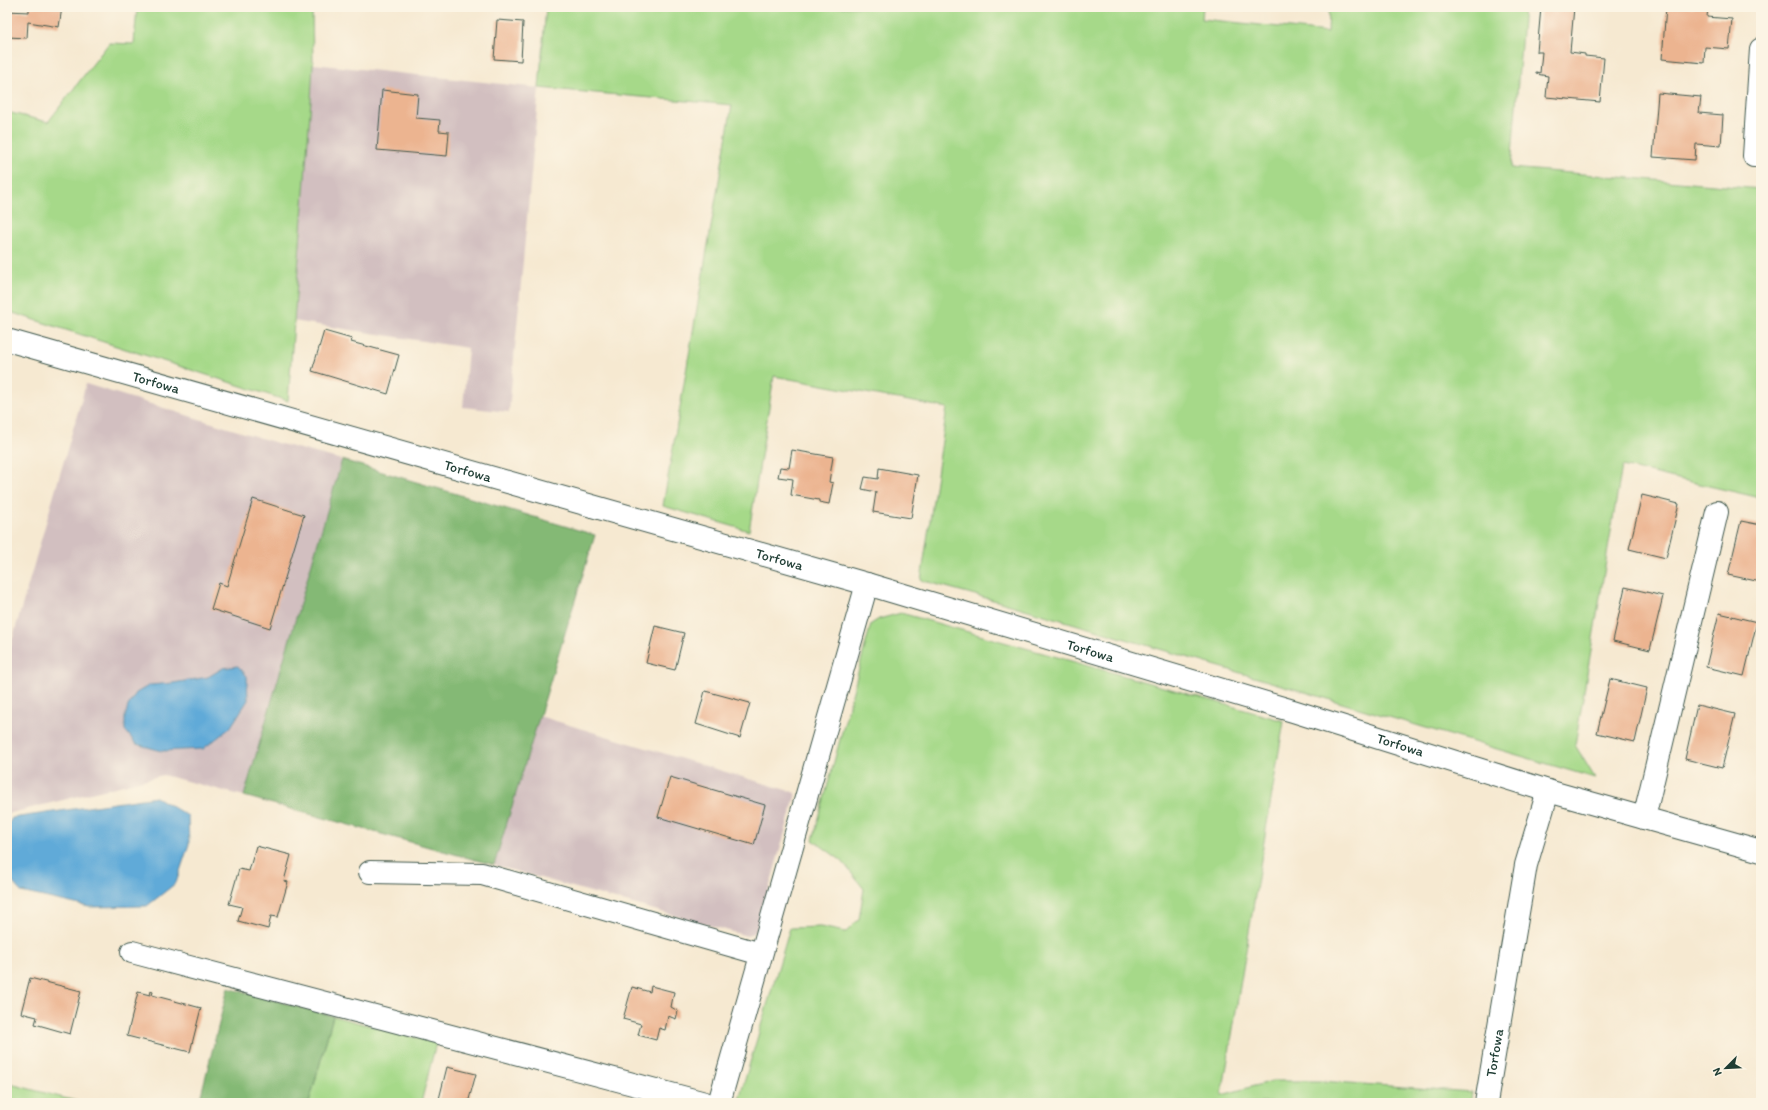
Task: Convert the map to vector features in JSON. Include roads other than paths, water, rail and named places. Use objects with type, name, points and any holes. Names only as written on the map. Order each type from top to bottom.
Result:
[{"type":"street","points":[[1754,156],[1761,49]]},
{"type":"street","name":"Torfowa","points":[[7,340],[868,584],[1293,711],[1548,791],[1761,851]]},
{"type":"street","points":[[1644,818],[1717,512]]},
{"type":"street","points":[[719,1103],[868,584]]},
{"type":"street","name":"Torfowa","points":[[1486,1103],[1526,865],[1548,791]]},
{"type":"street","points":[[370,872],[482,874],[761,954]]},
{"type":"street","points":[[132,952],[705,1103]]},
{"type":"water","points":[[238,666],[247,676],[248,700],[230,728],[203,749],[162,751],[136,744],[125,730],[125,717],[128,706],[136,693],[150,685],[208,677],[223,668]]},
{"type":"water","points":[[156,797],[188,816],[189,844],[176,883],[147,906],[89,907],[21,892],[7,876],[7,826],[12,818]]}]
